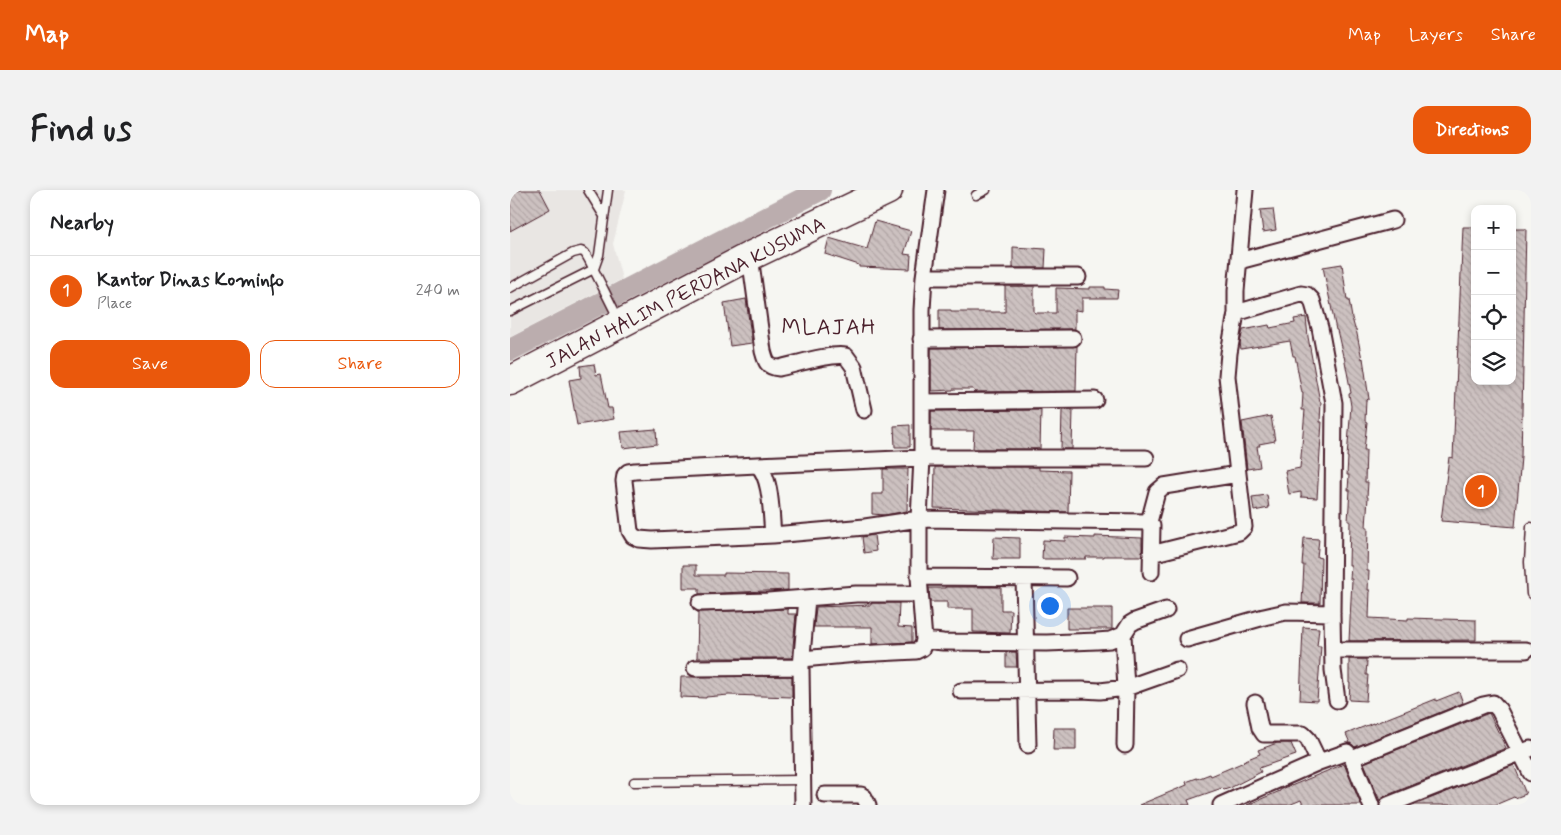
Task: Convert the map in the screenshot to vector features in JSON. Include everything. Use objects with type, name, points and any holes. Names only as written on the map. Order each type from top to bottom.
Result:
[{"type":"highway","name":"JALAN HALIM PERDANA KUSUMA","points":[[510,381],[617,317],[888,190]]},
{"type":"street","points":[[695,668],[802,663],[857,654],[916,651],[922,648],[924,640],[919,577],[922,458],[921,339],[924,277],[936,190]]},
{"type":"street","points":[[1151,554],[1241,531],[1244,524],[1228,376],[1229,353],[1236,313],[1236,291],[1245,190]]},
{"type":"street","points":[[1239,261],[1393,220]]},
{"type":"street","points":[[750,256],[763,351],[768,364],[772,368],[780,368],[840,355],[846,356],[854,367],[864,410]]},
{"type":"street","points":[[924,277],[1078,277]]},
{"type":"street","points":[[1236,313],[1301,294],[1307,295],[1312,300],[1322,337],[1334,403],[1332,613],[1337,700]]},
{"type":"street","points":[[921,339],[1073,338]]},
{"type":"street","points":[[922,402],[1095,400]]},
{"type":"street","points":[[1146,458],[922,458],[757,465],[635,471],[628,472],[625,475],[624,481],[630,531],[633,536],[639,539],[772,535],[865,527],[919,519],[1149,522]]},
{"type":"street","points":[[757,465],[762,468],[768,484],[772,535]]},
{"type":"street","points":[[1151,572],[1152,526],[1149,522],[1157,492],[1164,486],[1238,474]]},
{"type":"street","points":[[919,577],[1068,578]]},
{"type":"street","points":[[1024,578],[1028,745]]},
{"type":"street","points":[[700,603],[768,601],[856,594],[920,594]]},
{"type":"street","points":[[803,805],[802,663],[807,598]]},
{"type":"street","points":[[1125,746],[1126,688],[1123,635],[1130,624],[1135,621],[1166,610]]},
{"type":"street","points":[[1187,640],[1281,613],[1332,613]]},
{"type":"street","points":[[924,640],[943,642],[1097,641],[1110,640],[1123,635]]},
{"type":"street","points":[[1333,650],[1526,650]]},
{"type":"street","points":[[961,691],[1100,691],[1126,688],[1177,670]]},
{"type":"street","points":[[1352,758],[1483,705],[1493,703],[1526,750],[1531,773]]},
{"type":"street","points":[[1255,704],[1260,728],[1264,734],[1303,734],[1308,738],[1319,762]]},
{"type":"street","points":[[1388,805],[1526,750]]},
{"type":"street","points":[[1221,805],[1319,762],[1347,752],[1352,758],[1371,805]]},
{"type":"street","points":[[825,795],[861,795],[868,805]]},
{"type":"lane","points":[[588,190],[604,216]]},
{"type":"lane","points":[[510,311],[594,270],[600,255],[608,190]]},
{"type":"lane","points":[[976,195],[986,190]]},
{"type":"lane","points":[[510,288],[573,253],[581,251],[585,254],[605,289],[617,317]]},
{"type":"lane","points":[[1531,527],[1529,562],[1531,594]]},
{"type":"lane","points":[[634,782],[803,780]]},
{"type":"shaded area","points":[[510,190],[626,190],[613,244],[622,279],[510,337]]},
{"type":"building","points":[[510,190],[540,190],[550,209],[510,231]]},
{"type":"building","points":[[1273,209],[1276,230],[1263,232],[1260,210]]},
{"type":"building","points":[[875,221],[911,231],[904,254],[911,255],[910,269],[859,267],[859,265],[825,254],[829,238],[867,249]]},
{"type":"building","points":[[1463,227],[1471,227],[1471,385],[1516,385],[1516,229],[1526,229],[1521,457],[1515,527],[1441,521],[1449,457],[1453,458]]},
{"type":"building","points":[[1013,247],[1046,249],[1045,268],[1013,268]]},
{"type":"building","points":[[1342,264],[1347,300],[1349,300],[1363,358],[1369,399],[1366,400],[1365,421],[1367,422],[1364,450],[1366,450],[1365,482],[1368,482],[1366,527],[1368,527],[1369,618],[1476,620],[1476,640],[1349,641],[1352,579],[1350,579],[1351,565],[1349,565],[1350,521],[1348,521],[1350,490],[1348,490],[1347,457],[1351,406],[1349,394],[1351,393],[1323,267]]},
{"type":"building","points":[[1005,286],[1034,286],[1035,313],[1056,313],[1056,288],[1090,289],[1090,287],[1105,287],[1105,289],[1118,290],[1117,298],[1082,298],[1082,311],[1075,310],[1075,329],[939,330],[939,310],[951,310],[951,312],[1005,312]]},
{"type":"building","points":[[746,299],[752,343],[730,346],[724,303]]},
{"type":"building","points":[[1306,317],[1308,337],[1321,402],[1320,422],[1322,422],[1317,498],[1301,497],[1301,492],[1289,494],[1285,471],[1300,468],[1305,410],[1302,410],[1303,393],[1290,341],[1241,349],[1240,343],[1243,330],[1269,325],[1270,328],[1295,323],[1294,319]]},
{"type":"building","points":[[1077,346],[1076,391],[975,392],[973,389],[953,389],[931,391],[931,348]]},
{"type":"building","points":[[594,364],[596,375],[601,374],[608,408],[612,408],[614,419],[577,425],[569,380],[581,378],[580,366]]},
{"type":"building","points":[[1041,410],[1040,449],[973,449],[974,431],[931,431],[931,411]]},
{"type":"building","points":[[1062,410],[1073,410],[1072,449],[1061,449]]},
{"type":"building","points":[[1271,416],[1275,441],[1257,446],[1260,467],[1247,469],[1242,422]]},
{"type":"building","points":[[910,425],[910,447],[895,447],[894,426]]},
{"type":"building","points":[[656,429],[657,444],[623,448],[621,432]]},
{"type":"building","points":[[935,467],[1039,467],[1039,470],[1069,471],[1068,512],[934,508]]},
{"type":"building","points":[[883,469],[908,469],[907,511],[885,515],[872,514],[872,494],[883,494]]},
{"type":"building","points":[[1267,495],[1269,508],[1254,511],[1252,497]]},
{"type":"building","points":[[874,535],[876,551],[864,553],[862,537]]},
{"type":"building","points":[[1095,536],[1142,538],[1142,556],[1042,559],[1043,540],[1065,541],[1065,537],[1095,538]]},
{"type":"building","points":[[994,537],[1020,538],[1020,559],[993,559]]},
{"type":"building","points":[[1304,538],[1319,539],[1317,557],[1321,558],[1320,603],[1302,603]]},
{"type":"building","points":[[683,565],[696,565],[696,575],[724,575],[724,573],[788,574],[788,590],[699,594],[699,588],[683,588]]},
{"type":"building","points":[[1001,587],[1001,610],[1011,610],[1010,633],[973,632],[973,609],[947,609],[947,602],[930,602],[929,588]]},
{"type":"building","points":[[871,603],[899,603],[898,627],[912,628],[912,642],[872,644],[872,627],[814,627],[816,607],[871,605]]},
{"type":"building","points":[[1067,608],[1112,608],[1112,629],[1067,629]]},
{"type":"building","points":[[788,609],[788,614],[796,614],[792,658],[697,658],[698,612]]},
{"type":"building","points":[[1303,627],[1319,628],[1317,646],[1321,646],[1317,701],[1300,700]]},
{"type":"building","points":[[1006,652],[1016,652],[1017,667],[1006,667]]},
{"type":"building","points":[[1349,659],[1366,659],[1366,675],[1368,675],[1366,701],[1349,700]]},
{"type":"building","points":[[792,676],[792,697],[729,695],[706,698],[680,697],[681,677]]},
{"type":"building","points":[[1459,692],[1463,703],[1355,747],[1350,743],[1346,734],[1436,699],[1436,701]]},
{"type":"building","points":[[1489,713],[1506,748],[1385,796],[1380,801],[1364,763]]},
{"type":"building","points":[[1054,728],[1076,728],[1076,750],[1053,750]]},
{"type":"building","points":[[1277,743],[1291,743],[1296,755],[1259,768],[1261,772],[1230,788],[1224,790],[1222,788],[1188,800],[1190,805],[1139,805],[1187,785],[1186,782],[1210,774],[1211,776],[1244,762],[1260,754],[1258,750]]},
{"type":"building","points":[[1344,764],[1361,805],[1303,805],[1301,800],[1289,805],[1247,805],[1291,785]]},
{"type":"building","points":[[1514,765],[1526,794],[1495,805],[1414,805]]},
{"type":"waterway","points":[[510,350],[820,190]]},
{"type":"place","name":"Kantor Dinas Kominfo","points":[[1481,491]]},
{"type":"district","name":"MLAJAH","points":[[829,326]]}]
